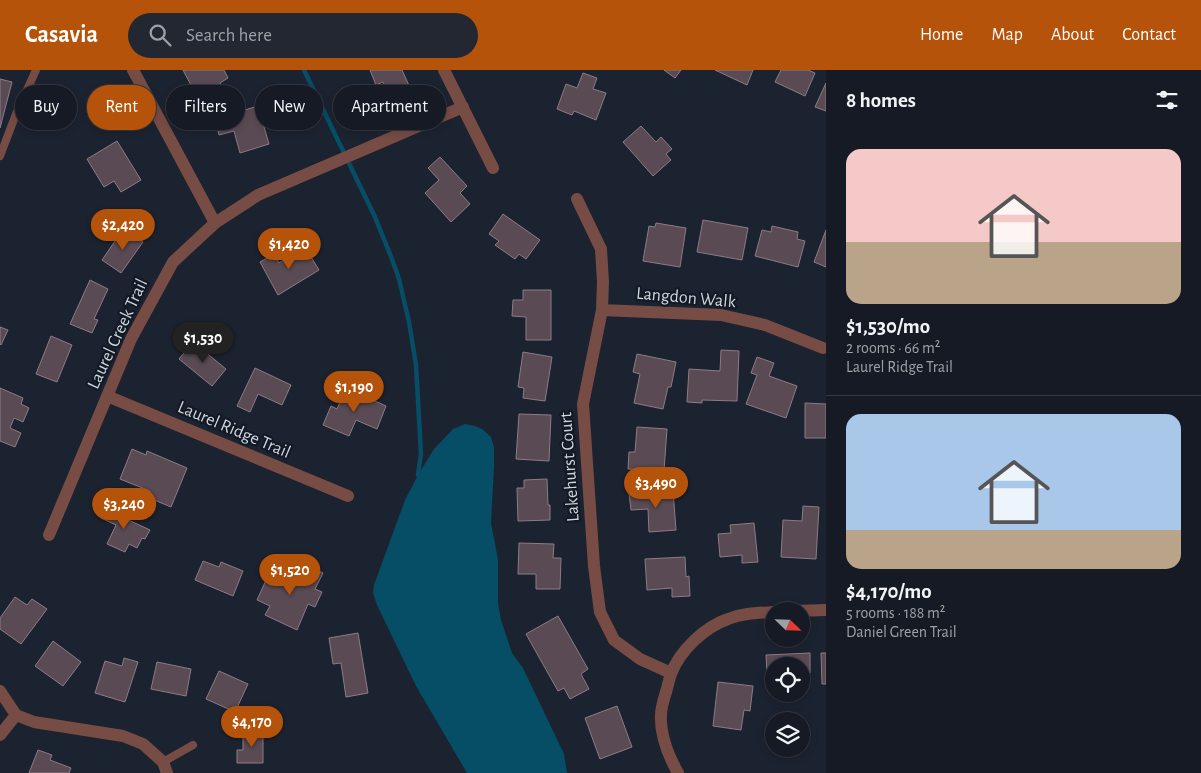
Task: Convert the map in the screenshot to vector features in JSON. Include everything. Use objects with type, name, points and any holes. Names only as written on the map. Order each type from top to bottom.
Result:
[{"type":"street","points":[[133,70],[215,223]]},
{"type":"street","points":[[444,70],[494,168]]},
{"type":"street","name":"Laurel Creek Trail","points":[[49,535],[132,339],[173,262],[215,223],[258,195],[463,107]]},
{"type":"street","name":"Lakehurst Court","points":[[577,199],[601,249],[604,282],[602,310],[583,404],[594,566],[600,612],[614,640],[640,659],[671,673]]},
{"type":"street","name":"Langdon Walk","points":[[602,310],[721,315],[765,325],[823,348]]},
{"type":"street","name":"Laurel Ridge Trail","points":[[107,396],[348,496]]},
{"type":"street","points":[[810,610],[826,610]]},
{"type":"street","points":[[678,773],[670,758],[663,737],[661,715],[671,673],[684,652],[708,629],[728,619],[750,613],[765,612]]},
{"type":"street","points":[[0,691],[16,715],[34,722],[124,736],[143,744],[165,767]]},
{"type":"street","points":[[0,735],[16,715]]},
{"type":"lane","points":[[0,156],[36,70]]},
{"type":"lane","points":[[165,767],[194,746]]},
{"type":"water","points":[[465,424],[482,429],[491,437],[494,447],[491,523],[498,560],[498,603],[501,620],[512,653],[523,668],[564,754],[567,773],[467,773],[416,686],[373,593],[374,585],[405,500],[418,475],[434,449],[453,429]]},
{"type":"building","points":[[183,70],[224,70],[228,78],[220,83],[221,85],[191,85]]},
{"type":"building","points":[[370,70],[402,70],[409,85],[384,85],[383,82],[376,85]]},
{"type":"building","points":[[664,70],[681,70],[675,78]]},
{"type":"building","points":[[715,70],[753,70],[747,85]]},
{"type":"building","points":[[781,70],[808,70],[815,73],[805,96],[775,82]]},
{"type":"building","points":[[583,73],[597,78],[593,89],[606,93],[596,120],[574,111],[572,115],[557,109],[566,84],[577,88]]},
{"type":"building","points":[[0,79],[12,82],[0,128]]},
{"type":"building","points":[[826,83],[826,111],[815,107]]},
{"type":"building","points":[[255,107],[255,130],[265,130],[269,144],[240,153],[234,131],[219,135],[218,130],[245,130],[245,110]]},
{"type":"building","points":[[641,126],[656,142],[661,137],[672,149],[666,154],[671,160],[653,176],[623,142]]},
{"type":"building","points":[[117,141],[141,180],[121,192],[114,181],[104,187],[87,159]]},
{"type":"building","points":[[440,157],[467,186],[460,193],[470,204],[451,222],[425,193],[439,180],[428,168]]},
{"type":"building","points":[[503,214],[540,240],[526,259],[519,254],[515,259],[495,245],[499,241],[489,234]]},
{"type":"building","points":[[703,220],[748,228],[742,260],[697,252]]},
{"type":"building","points":[[656,223],[686,228],[680,267],[643,261],[649,226],[655,227]]},
{"type":"building","points":[[772,226],[798,232],[797,239],[805,241],[798,267],[755,256],[762,230],[771,232]]},
{"type":"building","points":[[124,228],[143,242],[121,273],[102,260]]},
{"type":"building","points":[[826,230],[826,267],[814,262]]},
{"type":"building","points":[[305,247],[319,270],[278,295],[260,262],[274,254],[279,263]]},
{"type":"building","points":[[90,280],[108,289],[94,319],[98,320],[92,333],[70,324]]},
{"type":"building","points":[[523,290],[551,290],[551,340],[526,340],[526,317],[512,316],[513,300],[523,300]]},
{"type":"building","points":[[0,327],[8,330],[1,345],[0,344]]},
{"type":"building","points":[[51,336],[72,345],[57,382],[36,374]]},
{"type":"building","points":[[193,342],[226,369],[212,386],[179,359]]},
{"type":"building","points":[[721,350],[739,351],[737,401],[702,400],[702,403],[687,402],[689,369],[720,371]]},
{"type":"building","points":[[523,352],[552,357],[545,401],[523,398],[524,388],[518,387]]},
{"type":"building","points":[[637,354],[676,362],[671,387],[668,387],[663,409],[634,403],[640,374],[633,372]]},
{"type":"building","points":[[757,357],[774,363],[769,376],[797,386],[786,418],[746,404],[757,375],[751,373]]},
{"type":"building","points":[[255,368],[291,385],[282,405],[258,394],[250,412],[237,406]]},
{"type":"building","points":[[0,388],[23,398],[21,404],[29,408],[23,422],[14,418],[10,428],[21,433],[15,447],[0,441]]},
{"type":"building","points":[[346,388],[386,406],[377,429],[356,420],[349,436],[323,425],[331,406],[337,409]]},
{"type":"building","points":[[805,403],[826,404],[826,438],[805,438]]},
{"type":"building","points":[[519,414],[551,415],[549,461],[516,459]]},
{"type":"building","points":[[637,427],[667,429],[664,471],[628,469],[629,452],[635,452]]},
{"type":"building","points":[[132,449],[146,455],[147,451],[187,468],[171,507],[147,497],[150,491],[120,479]]},
{"type":"building","points":[[547,479],[550,520],[518,521],[517,488],[524,488],[524,480]]},
{"type":"building","points":[[673,490],[676,530],[649,532],[648,509],[631,510],[629,493]]},
{"type":"building","points":[[107,504],[127,513],[124,518],[150,530],[145,539],[142,538],[137,548],[129,544],[125,552],[107,544],[116,525],[101,518]]},
{"type":"building","points":[[803,506],[819,507],[816,559],[781,557],[783,520],[802,521]]},
{"type":"building","points":[[754,523],[758,562],[742,563],[742,555],[720,557],[718,534],[731,533],[730,525]]},
{"type":"building","points":[[519,543],[554,544],[553,558],[561,558],[560,589],[536,589],[536,574],[518,574]]},
{"type":"building","points":[[685,557],[686,577],[689,576],[690,596],[672,597],[672,588],[647,590],[645,559]]},
{"type":"building","points":[[203,561],[219,567],[221,562],[243,571],[233,596],[195,580]]},
{"type":"building","points":[[309,566],[323,573],[315,589],[322,592],[315,607],[308,604],[297,630],[265,615],[270,606],[257,600],[272,567],[302,581]]},
{"type":"building","points":[[15,597],[27,605],[32,599],[47,609],[21,644],[0,629],[0,618]]},
{"type":"building","points":[[558,616],[588,669],[581,674],[589,689],[570,699],[564,688],[558,691],[526,634]]},
{"type":"building","points":[[358,633],[368,693],[346,697],[341,663],[333,664],[329,638]]},
{"type":"building","points":[[53,641],[81,662],[63,686],[35,666]]},
{"type":"building","points":[[810,653],[810,657],[766,657],[766,655]]},
{"type":"building","points":[[821,653],[826,653],[826,684],[822,684]]},
{"type":"building","points":[[124,658],[138,662],[125,702],[95,693],[105,661],[122,666]]},
{"type":"building","points":[[157,662],[191,669],[186,696],[151,689]]},
{"type":"building","points":[[219,671],[248,684],[235,712],[206,699]]},
{"type":"building","points":[[718,682],[753,686],[750,711],[744,710],[741,730],[713,726]]},
{"type":"building","points":[[617,706],[632,747],[600,759],[585,718]]},
{"type":"building","points":[[243,730],[263,730],[263,763],[237,763],[237,750],[243,750]]},
{"type":"building","points":[[38,750],[52,755],[50,760],[71,768],[69,773],[29,773]]},
{"type":"waterway","points":[[304,70],[375,217],[399,279],[416,365],[421,454],[418,475]]}]
